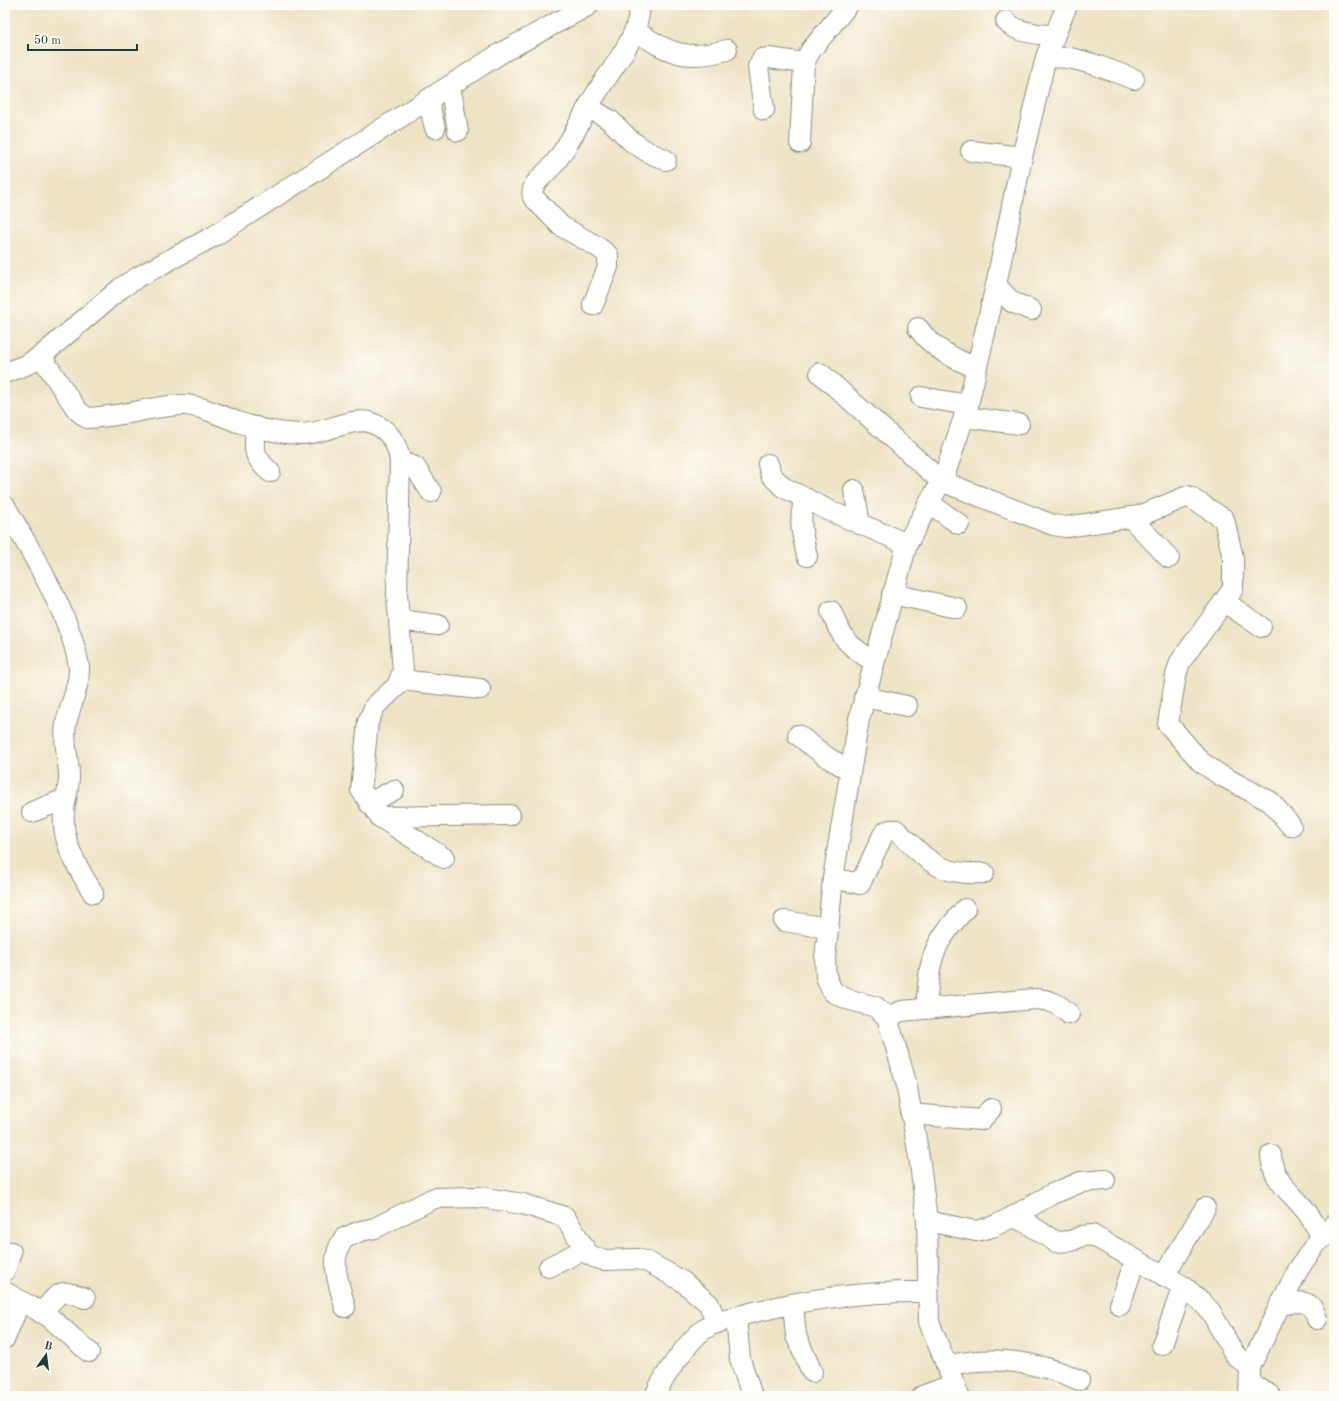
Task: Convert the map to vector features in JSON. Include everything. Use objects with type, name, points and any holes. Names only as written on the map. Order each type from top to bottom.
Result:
[{"type":"street","points":[[444,858],[374,810],[361,790],[368,722],[375,706],[397,686],[401,680],[403,671],[397,594],[397,527],[400,462],[399,450],[395,440],[368,422],[351,423],[316,433],[301,434],[256,427],[237,422],[220,414],[180,405],[87,418],[21,366],[121,288],[138,277],[214,236],[501,53],[590,5]]},
{"type":"street","points":[[593,305],[608,267],[608,255],[598,247],[561,226],[533,197],[532,192],[541,177],[553,166],[588,107],[627,48],[636,31],[640,5]]},
{"type":"street","points":[[800,143],[804,63],[811,50],[848,5]]},
{"type":"street","points":[[953,1382],[929,1322],[927,1292],[927,1221],[906,1082],[887,1017],[876,1007],[847,1000],[833,992],[826,977],[825,959],[833,878],[850,770],[864,697],[907,544],[941,481],[966,411],[996,285],[1022,157],[1046,57],[1067,5]]},
{"type":"street","points":[[1006,21],[1010,26],[1019,30],[1054,36]]},
{"type":"street","points":[[636,31],[659,46],[675,53],[690,56],[706,56],[727,50]]},
{"type":"street","points":[[1046,57],[1070,58],[1093,64],[1107,71],[1134,79]]},
{"type":"street","points":[[764,110],[758,66],[762,59],[769,58],[804,63]]},
{"type":"street","points":[[450,86],[458,131]]},
{"type":"street","points":[[428,100],[435,128]]},
{"type":"street","points":[[588,107],[610,120],[630,141],[648,152],[666,160]]},
{"type":"street","points":[[971,151],[1022,157]]},
{"type":"street","points":[[996,285],[1012,302],[1031,310]]},
{"type":"street","points":[[918,328],[926,340],[938,349],[976,368]]},
{"type":"street","points":[[820,373],[941,481],[1007,509],[1059,527],[1130,517],[1147,513],[1174,500],[1188,496],[1224,519],[1233,558],[1233,589],[1180,662],[1176,675],[1168,724],[1201,762],[1220,775],[1271,802],[1291,826]]},
{"type":"street","points":[[921,397],[966,411],[1019,424]]},
{"type":"street","points":[[256,427],[255,442],[258,461],[270,472]]},
{"type":"street","points":[[400,462],[415,467],[431,492]]},
{"type":"street","points":[[768,464],[771,475],[776,481],[805,498],[907,544]]},
{"type":"street","points":[[854,490],[860,524]]},
{"type":"street","points":[[805,498],[801,512],[800,524],[807,556]]},
{"type":"street","points":[[929,503],[959,524]]},
{"type":"street","points":[[5,506],[31,551],[65,620],[77,660],[79,677],[66,726],[69,774],[64,814],[68,847],[72,859],[93,893]]},
{"type":"street","points":[[1130,517],[1169,558]]},
{"type":"street","points":[[892,594],[957,608]]},
{"type":"street","points":[[1225,602],[1261,627]]},
{"type":"street","points":[[830,611],[840,633],[854,649],[874,662]]},
{"type":"street","points":[[399,620],[438,625]]},
{"type":"street","points":[[401,680],[480,688]]},
{"type":"street","points":[[864,697],[907,706]]},
{"type":"street","points":[[798,736],[828,758],[850,770]]},
{"type":"street","points":[[374,810],[394,790]]},
{"type":"street","points":[[32,812],[65,799]]},
{"type":"street","points":[[374,810],[510,815]]},
{"type":"street","points":[[833,878],[860,884],[883,835],[890,829],[896,830],[929,862],[936,866],[956,874],[984,874]]},
{"type":"street","points":[[926,1008],[930,969],[936,950],[943,936],[965,908]]},
{"type":"street","points":[[784,921],[828,928]]},
{"type":"street","points":[[887,1017],[902,1011],[926,1008],[1035,999],[1050,1000],[1061,1006],[1069,1014]]},
{"type":"street","points":[[911,1114],[981,1120],[991,1109]]},
{"type":"street","points":[[1250,1382],[1280,1305],[1298,1270],[1328,1231],[1282,1187],[1271,1165],[1271,1155]]},
{"type":"street","points":[[927,1221],[976,1231],[992,1227],[1012,1217],[1023,1209],[1081,1182],[1105,1180]]},
{"type":"street","points":[[345,1307],[335,1265],[335,1254],[344,1238],[356,1232],[375,1228],[434,1198],[479,1197],[523,1204],[561,1214],[570,1223],[588,1254],[604,1260],[637,1259],[665,1272],[694,1290],[709,1304],[717,1323]]},
{"type":"street","points":[[1164,1276],[1205,1208]]},
{"type":"street","points":[[1012,1217],[1025,1222],[1056,1242],[1071,1241],[1082,1236],[1092,1235],[1182,1286],[1202,1302],[1211,1312],[1250,1382],[1271,1396]]},
{"type":"street","points":[[549,1267],[585,1249]]},
{"type":"street","points":[[5,1271],[11,1252]]},
{"type":"street","points":[[1120,1305],[1135,1260]]},
{"type":"street","points":[[1162,1345],[1182,1286]]},
{"type":"street","points":[[41,1313],[62,1292],[69,1291],[85,1298]]},
{"type":"street","points":[[655,1396],[690,1343],[704,1329],[717,1323],[736,1317],[793,1305],[865,1294],[927,1292]]},
{"type":"street","points":[[5,1338],[13,1297],[48,1316],[89,1352]]},
{"type":"street","points":[[1280,1305],[1301,1302],[1308,1304],[1314,1308],[1317,1319]]},
{"type":"street","points":[[793,1305],[796,1336],[812,1372]]},
{"type":"street","points":[[736,1317],[740,1359],[752,1396]]},
{"type":"street","points":[[922,1396],[953,1382],[959,1363],[997,1360],[1034,1364],[1058,1370],[1079,1380]]}]
